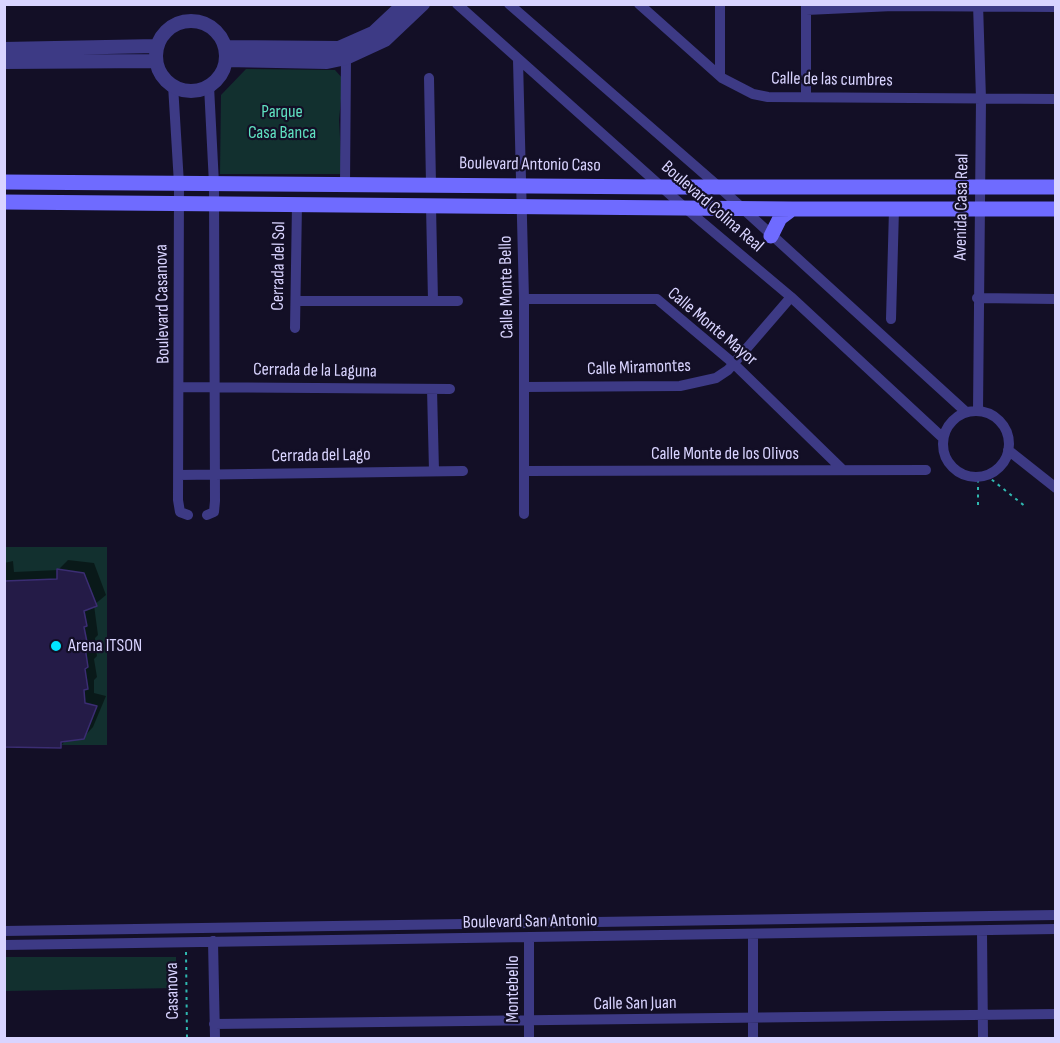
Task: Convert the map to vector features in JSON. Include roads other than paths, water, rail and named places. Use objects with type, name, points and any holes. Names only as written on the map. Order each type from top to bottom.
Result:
[{"type":"main road","name":"Boulevard Antonio Caso","points":[[9,182],[523,184],[665,187],[1056,187]]},
{"type":"main road","points":[[9,182],[9,202],[522,205],[741,209],[1056,209]]},
{"type":"main road","points":[[95,183],[96,202]]},
{"type":"main road","points":[[771,236],[780,218],[792,209]]},
{"type":"street","points":[[226,53],[339,48],[373,33],[404,4]]},
{"type":"street","points":[[226,53],[327,62],[346,58],[385,40],[423,4]]},
{"type":"street","name":"Boulevard Colina Real","points":[[457,4],[665,187],[684,207],[791,297],[943,438]]},
{"type":"street","name":"Boulevard Colina Real","points":[[508,4],[718,186],[966,412]]},
{"type":"street","name":"Calle de las cumbres","points":[[639,4],[720,76],[753,94],[806,97],[1056,99]]},
{"type":"street","points":[[720,4],[720,76]]},
{"type":"street","name":"Avenida Casa Real","points":[[978,5],[981,99],[977,298],[978,411]]},
{"type":"street","points":[[806,97],[806,7],[1052,6]]},
{"type":"street","points":[[185,21],[198,21],[210,26],[220,35],[226,53],[221,75],[209,86],[191,91],[173,86],[159,71],[156,61],[157,46],[163,34],[173,26],[185,21]]},
{"type":"street","points":[[4,49],[157,46]]},
{"type":"street","points":[[345,185],[346,58]]},
{"type":"street","name":"Calle Monte Bello","points":[[518,60],[523,184],[524,514]]},
{"type":"street","points":[[4,62],[156,61]]},
{"type":"street","points":[[429,78],[431,184]]},
{"type":"street","name":"Boulevard Casanova","points":[[173,86],[179,184],[179,509],[182,514],[188,515]]},
{"type":"street","points":[[207,515],[213,513],[215,509],[212,203],[214,184],[209,86]]},
{"type":"street","name":"Cerrada del Sol","points":[[295,328],[297,204]]},
{"type":"street","points":[[432,206],[433,301]]},
{"type":"street","points":[[891,319],[894,209]]},
{"type":"street","name":"Calle Miramontes","points":[[524,387],[680,386],[716,378],[733,363],[791,297]]},
{"type":"street","points":[[977,298],[1056,298]]},
{"type":"street","name":"Calle Monte Mayor","points":[[524,299],[657,299],[733,363],[843,470]]},
{"type":"street","points":[[296,301],[458,301]]},
{"type":"street","name":"Cerrada de la Laguna","points":[[180,387],[450,389]]},
{"type":"street","points":[[432,389],[434,471]]},
{"type":"street","points":[[978,411],[992,415],[1002,424],[1008,436],[1008,450],[1001,465],[982,476],[970,476],[954,469],[945,455],[943,438],[949,425],[966,412],[978,411]]},
{"type":"street","points":[[1008,450],[1056,488]]},
{"type":"street","name":"Calle Monte de los Olivos","points":[[524,471],[926,470]]},
{"type":"street","name":"Cerrada del Lago","points":[[179,475],[463,471]]},
{"type":"street","name":"Boulevard San Antonio","points":[[4,931],[1056,915]]},
{"type":"street","name":"Boulevard San Antonio","points":[[4,945],[981,932],[1056,929]]},
{"type":"street","points":[[981,932],[983,1038]]},
{"type":"street","points":[[753,935],[753,1038]]},
{"type":"street","name":"Montebello","points":[[529,938],[529,1038]]},
{"type":"street","points":[[213,941],[215,1038]]},
{"type":"street","name":"Calle San Juan","points":[[214,1024],[1056,1014]]},
{"type":"place","name":"Arena ITSON","points":[[56,646]]},
{"type":"park label","name":"Parque Casa Banca","points":[[282,122]]}]
